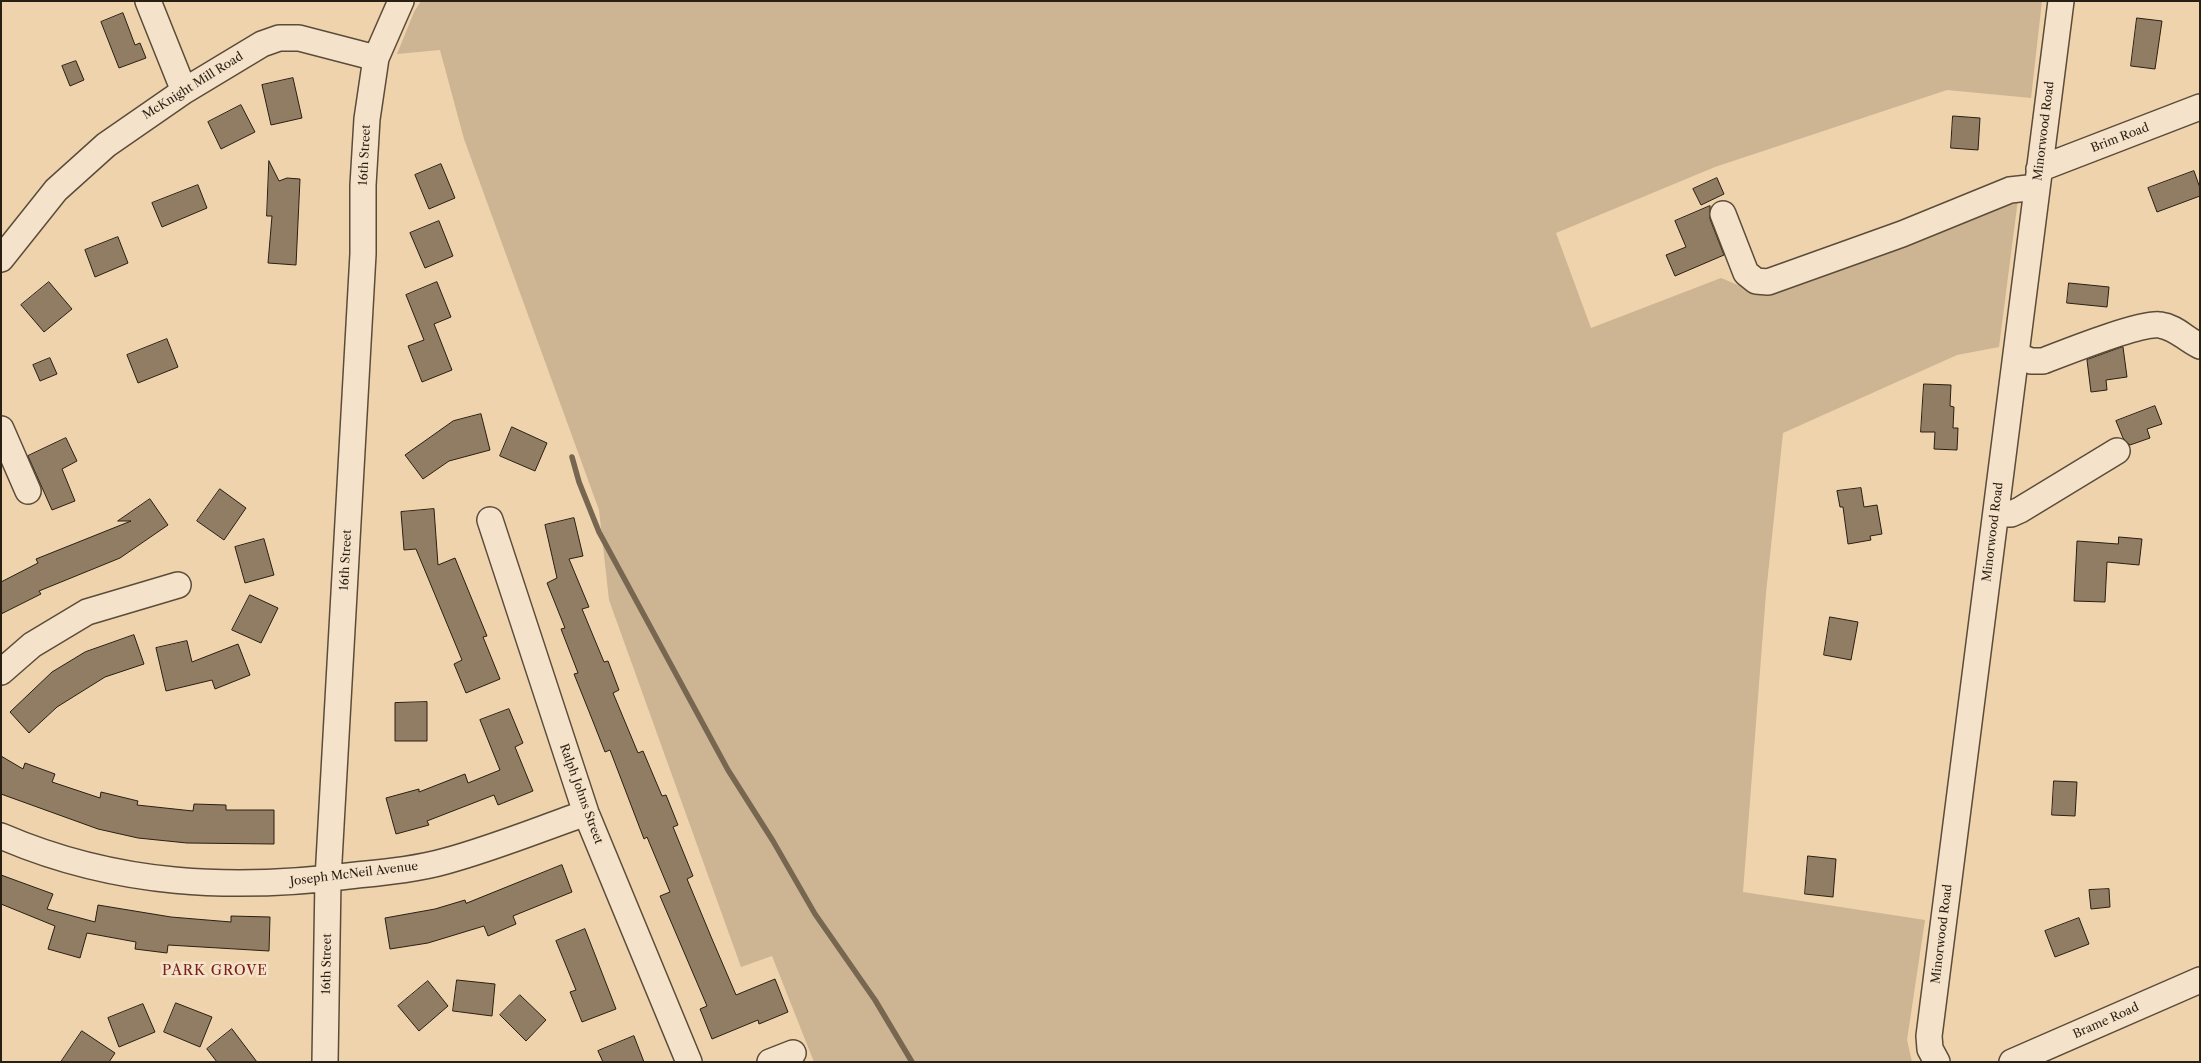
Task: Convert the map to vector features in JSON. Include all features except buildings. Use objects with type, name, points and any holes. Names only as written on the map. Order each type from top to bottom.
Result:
[{"type":"street","points":[[148,1],[184,91]]},
{"type":"street","points":[[376,58],[401,1]]},
{"type":"street","name":"Minorwood Road","points":[[1937,1062],[1930,1049],[1929,1036],[2061,1]]},
{"type":"street","name":"McKnight Mill Road","points":[[1,259],[41,208],[78,169],[106,144],[184,91],[262,44],[279,38],[299,38],[376,58]]},
{"type":"street","name":"16th Street","points":[[325,1062],[328,879],[364,254],[363,185],[368,119],[376,58]]},
{"type":"street","name":"Brim Road","points":[[1724,214],[1746,273],[1756,281],[1768,282],[1902,234],[2010,190],[2200,107]]},
{"type":"street","points":[[2016,355],[2031,361],[2043,361],[2125,332],[2158,324],[2175,329],[2189,341],[2200,346]]},
{"type":"street","points":[[1,429],[28,491]]},
{"type":"street","points":[[1996,513],[2011,514],[2020,510],[2116,451]]},
{"type":"street","name":"Ralph Johns Street","points":[[490,520],[586,813],[689,1062]]},
{"type":"street","points":[[1,672],[32,645],[87,612],[178,585]]},
{"type":"street","name":"Joseph McNeil Avenue","points":[[1,836],[32,849],[92,868],[165,881],[279,883],[328,879],[445,861],[586,813]]},
{"type":"street","name":"Brame Road","points":[[2012,1062],[2200,980]]},
{"type":"street","points":[[770,1062],[793,1053]]},
{"type":"shaded area","points":[[421,1],[2042,1],[2031,98],[1947,90],[1715,167],[1556,233],[1591,328],[1721,278],[1762,295],[2018,199],[1999,347],[1957,355],[1783,433],[1766,593],[1743,892],[1925,920],[1907,1040],[1912,1062],[814,1062],[772,956],[741,967],[609,600],[599,510],[464,139],[440,50],[397,54],[414,12]]},
{"type":"waterway","points":[[572,457],[579,482],[599,532],[728,770],[773,841],[815,914],[875,1000],[912,1062]]},
{"type":"district","name":"PARK GROVE","points":[[215,971]]}]
